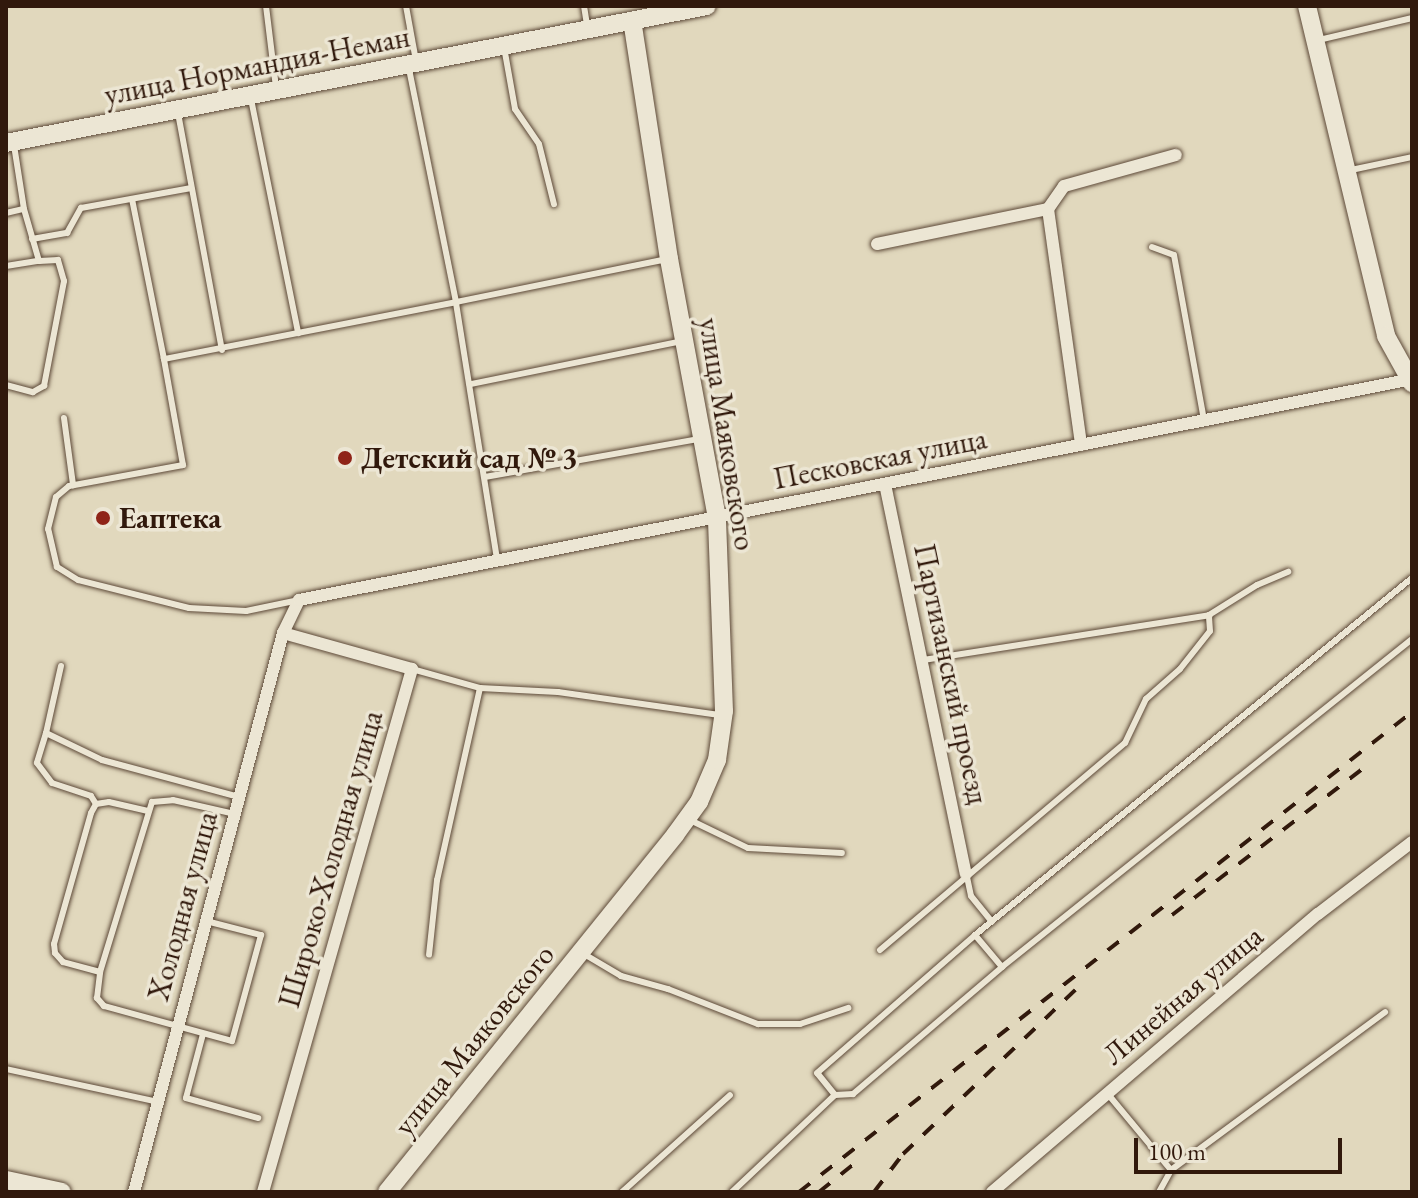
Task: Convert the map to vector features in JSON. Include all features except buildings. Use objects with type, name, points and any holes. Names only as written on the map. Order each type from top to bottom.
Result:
[{"type":"street","name":"улица Нормандия-Неман","points":[[10,142],[588,30],[631,13],[707,6]]},
{"type":"street","points":[[1307,6],[1386,336],[1411,380]]},
{"type":"street","name":"улица Маяковского","points":[[387,1192],[687,819],[699,802],[717,760],[723,715],[717,518],[669,259],[631,13]]},
{"type":"street","points":[[1081,445],[1048,209],[1064,186],[1176,155]]},
{"type":"street","points":[[877,244],[1048,209]]},
{"type":"street","name":"Песковская улица","points":[[299,600],[1411,380]]},
{"type":"street","name":"Партизанский проезд","points":[[885,484],[919,660],[966,874]]},
{"type":"street","points":[[299,600],[283,633],[412,669]]},
{"type":"street","name":"Холодная улица","points":[[134,1192],[283,633]]},
{"type":"street","name":"Широко-Холодная улица","points":[[263,1192],[412,669]]},
{"type":"street","name":"Линейная улица","points":[[992,1192],[1318,914],[1412,842]]},
{"type":"street","points":[[6,1180],[62,1192]]},
{"type":"lane","points":[[266,6],[277,90]]},
{"type":"lane","points":[[406,6],[412,64],[471,384],[497,559]]},
{"type":"lane","points":[[584,6],[588,30]]},
{"type":"lane","points":[[1315,41],[1412,18]]},
{"type":"lane","points":[[504,47],[515,109],[539,144],[554,204]]},
{"type":"lane","points":[[251,95],[298,333]]},
{"type":"lane","points":[[177,110],[222,350]]},
{"type":"lane","points":[[10,142],[39,261]]},
{"type":"lane","points":[[1347,171],[1412,157]]},
{"type":"lane","points":[[32,239],[67,233],[81,208],[191,188]]},
{"type":"lane","points":[[132,199],[183,465],[73,485],[56,497],[48,529],[57,567],[78,580],[189,608],[246,611],[299,600]]},
{"type":"lane","points":[[6,213],[24,209]]},
{"type":"lane","points":[[1152,247],[1174,255],[1204,420]]},
{"type":"lane","points":[[164,359],[222,350],[669,259]]},
{"type":"lane","points":[[6,266],[58,260],[64,281],[44,386],[33,392],[6,385]]},
{"type":"lane","points":[[471,384],[684,340]]},
{"type":"lane","points":[[64,418],[73,485]]},
{"type":"lane","points":[[485,477],[702,438]]},
{"type":"lane","points":[[919,660],[1209,615],[1257,585],[1288,572]]},
{"type":"lane","points":[[835,1095],[817,1073],[975,935],[1412,578]]},
{"type":"lane","points":[[880,950],[961,883],[966,874],[1125,743],[1146,699],[1180,669],[1210,631],[1209,615]]},
{"type":"lane","points":[[732,1192],[835,1095],[853,1094],[1002,967],[1412,639]]},
{"type":"lane","points":[[61,666],[37,763],[52,783],[91,796],[96,804],[54,944],[55,953],[63,962],[100,972]]},
{"type":"lane","points":[[412,669],[480,688],[558,692],[723,715]]},
{"type":"lane","points":[[429,955],[437,880],[480,688]]},
{"type":"lane","points":[[46,733],[102,760],[239,797]]},
{"type":"lane","points":[[206,921],[261,935],[232,1041],[104,1006],[97,998],[100,972],[152,802],[164,799],[235,814]]},
{"type":"lane","points":[[96,804],[109,802],[148,811]]},
{"type":"lane","points":[[687,819],[748,848],[842,853]]},
{"type":"lane","points":[[966,874],[971,896],[992,922]]},
{"type":"lane","points":[[975,935],[1002,967]]},
{"type":"lane","points":[[581,952],[621,976],[679,993],[758,1024],[800,1024],[848,1008]]},
{"type":"lane","points":[[1159,1192],[1171,1170],[1385,1012]]},
{"type":"lane","points":[[203,1034],[186,1098],[258,1118]]},
{"type":"lane","points":[[6,1069],[158,1102]]},
{"type":"lane","points":[[1107,1093],[1171,1170]]},
{"type":"lane","points":[[622,1192],[730,1095]]},
{"type":"railway","points":[[799,1192],[1412,712]]},
{"type":"railway","points":[[1172,915],[1366,766]]},
{"type":"railway","points":[[874,1192],[903,1154],[1075,990]]},
{"type":"railway","points":[[819,1192],[860,1159]]},
{"type":"place","name":"Детский сад № 3","points":[[345,458]]},
{"type":"place","name":"Еаптека","points":[[103,518]]}]
